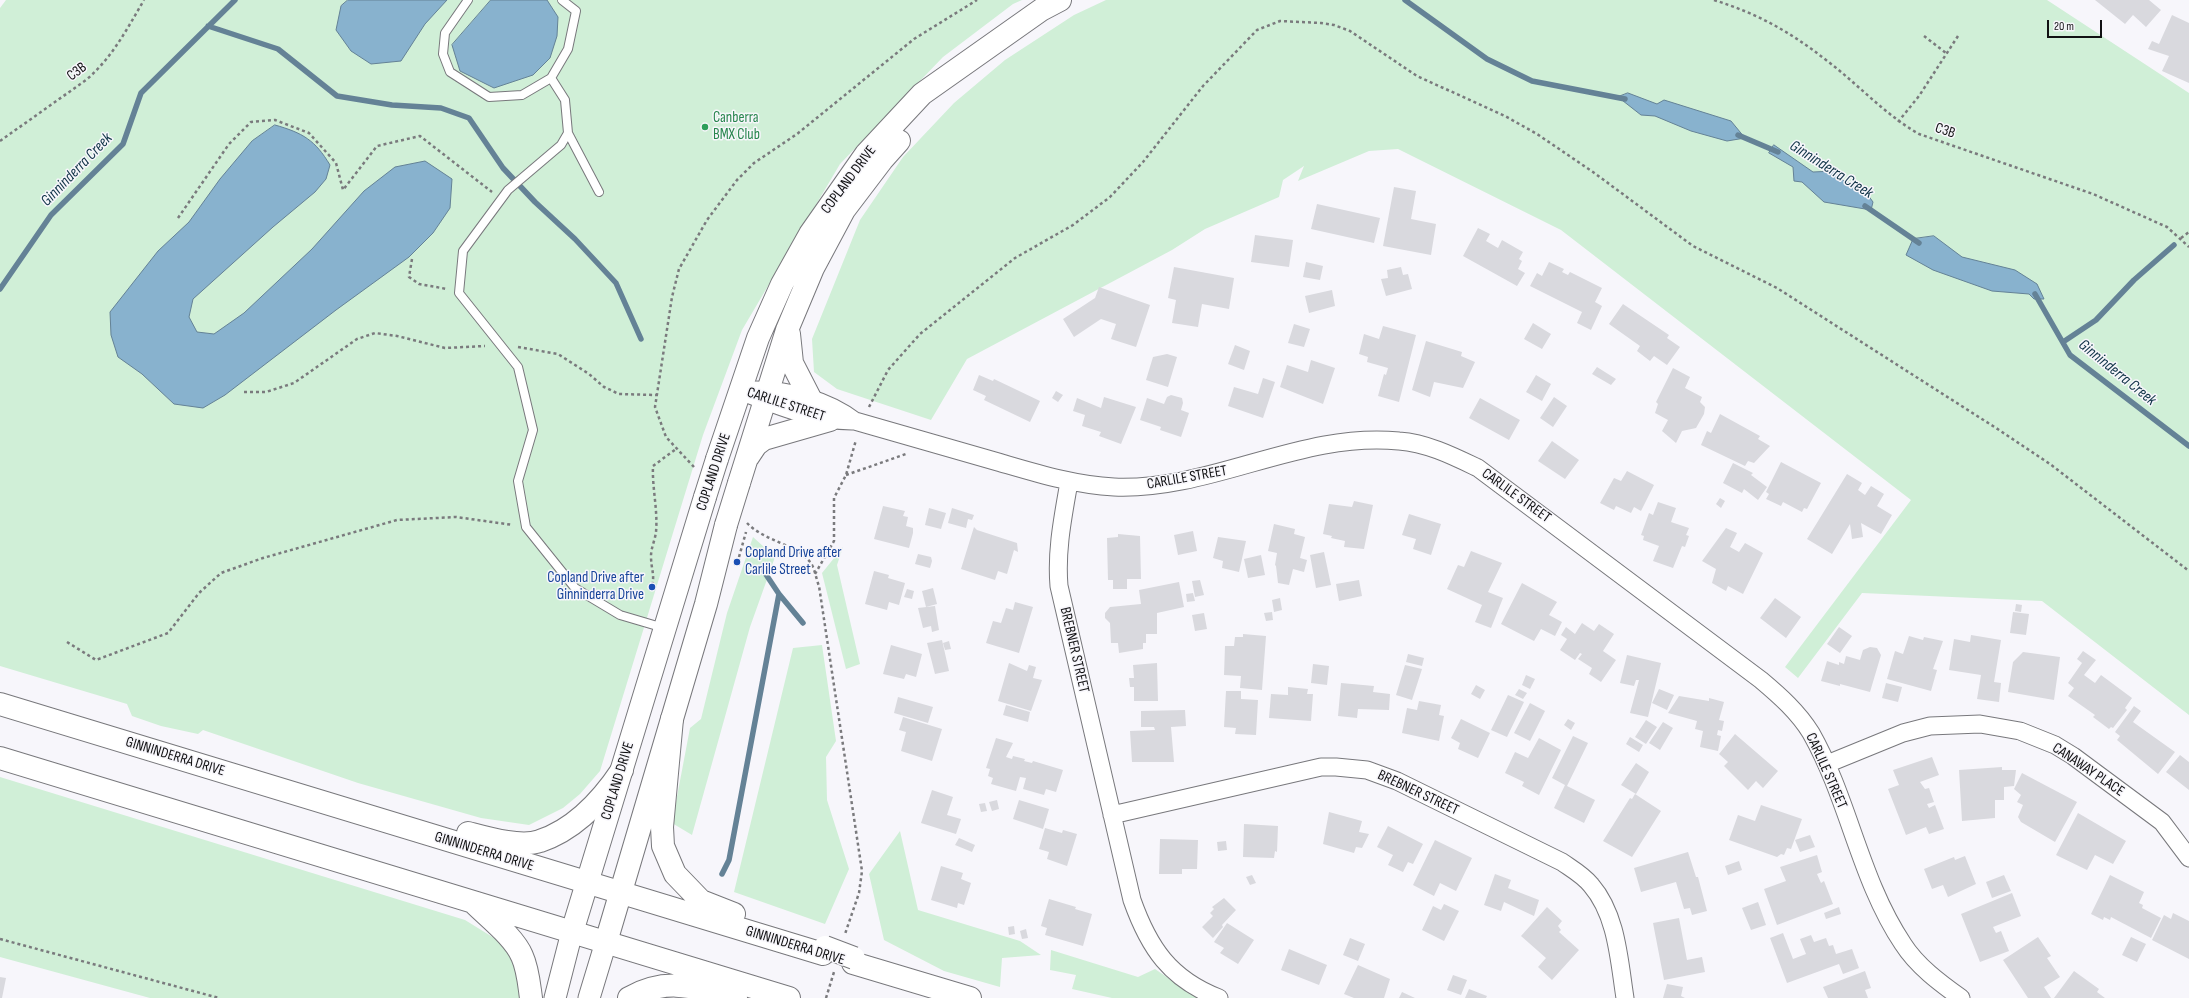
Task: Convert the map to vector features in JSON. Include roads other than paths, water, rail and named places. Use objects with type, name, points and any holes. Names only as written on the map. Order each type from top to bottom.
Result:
[{"type":"main road","name":"COPLAND DRIVE","points":[[572,932],[717,459],[764,324],[782,284],[810,234],[866,154],[959,70],[992,44],[1041,10],[1060,0]]},
{"type":"main road","name":"COPLAND DRIVE","points":[[606,942],[706,604],[734,522],[739,483],[788,326],[813,268],[844,210],[927,99]]},
{"type":"main road","points":[[788,326],[792,363],[811,400]]},
{"type":"main road","points":[[747,458],[756,445],[764,439],[830,420]]},
{"type":"main road","name":"GINNINDERRA DRIVE","points":[[0,704],[620,893],[839,955],[970,998]]},
{"type":"main road","points":[[672,719],[662,827],[663,846],[675,874],[701,901],[839,955]]},
{"type":"main road","points":[[0,758],[789,998]]},
{"type":"main road","points":[[380,820],[452,829],[510,843],[540,842],[568,827],[588,812],[607,791],[622,770]]},
{"type":"main road","points":[[472,901],[503,931],[522,954],[528,974],[531,998]]},
{"type":"main road","points":[[629,998],[660,985],[682,985],[736,998]]},
{"type":"street","name":"CARLILE STREET","points":[[740,390],[767,396],[859,430],[1069,482],[1115,487],[1160,486],[1204,477],[1318,446],[1359,439],[1401,441],[1441,450],[1478,468],[1761,680],[1788,704],[1810,732],[1827,764],[1883,912],[1904,945],[1916,960],[1960,998]]},
{"type":"street","name":"CARLILE STREET","points":[[767,396],[778,391],[836,408],[859,430]]},
{"type":"street","name":"BREBNER STREET","points":[[1069,482],[1061,526],[1058,566],[1059,586],[1132,900],[1143,931],[1161,958],[1173,970],[1200,989],[1219,998]]},
{"type":"street","name":"CANAWAY PLACE","points":[[1827,764],[1903,733],[1930,726],[1980,724],[2020,731],[2055,745],[2073,756],[2162,822],[2189,858]]},
{"type":"street","name":"BREBNER STREET","points":[[1112,815],[1321,767],[1368,770],[1404,784],[1562,862],[1583,876],[1592,886],[1606,907],[1614,931],[1625,998]]},
{"type":"street","points":[[555,998],[572,932]]},
{"type":"street","points":[[589,998],[606,942]]},
{"type":"lane","points":[[468,0],[445,33],[443,54],[450,72],[489,97],[522,95],[551,78],[568,49],[576,11],[562,0]]},
{"type":"lane","points":[[551,78],[565,100],[568,133],[599,192]]},
{"type":"lane","points":[[568,133],[561,145],[534,166],[508,190],[463,251],[459,293],[518,367],[533,430],[518,481],[526,527],[575,588],[620,615],[665,629]]},
{"type":"water","points":[[348,0],[447,0],[425,24],[401,61],[371,64],[351,51],[336,30],[341,6]]},
{"type":"water","points":[[491,0],[547,0],[558,17],[557,36],[550,58],[533,75],[494,88],[460,71],[452,45]]},
{"type":"water","points":[[1628,93],[1657,104],[1664,100],[1731,121],[1745,138],[1727,141],[1691,131],[1655,116],[1641,115],[1618,97]]},
{"type":"water","points":[[275,125],[301,135],[319,149],[330,165],[326,179],[315,192],[273,227],[193,299],[189,317],[197,332],[214,334],[244,313],[312,249],[364,191],[395,167],[425,161],[452,179],[450,208],[433,233],[409,257],[336,310],[225,395],[203,408],[174,404],[142,374],[118,357],[111,335],[110,312],[158,251],[189,222],[220,179],[252,141]]},
{"type":"water","points":[[1774,145],[1813,172],[1834,171],[1845,182],[1860,184],[1873,202],[1871,210],[1824,202],[1802,182],[1794,181],[1793,167],[1769,153]]},
{"type":"water","points":[[1934,236],[1962,257],[2015,270],[2037,284],[2044,299],[2034,299],[2029,294],[1992,291],[1933,270],[1906,255],[1913,239]]},
{"type":"waterway","name":"Ginninderra Creek","points":[[0,289],[51,215],[123,144],[141,93],[235,0]]},
{"type":"waterway","name":"Ginninderra Creek","points":[[1405,0],[1487,59],[1532,81],[1625,99]]},
{"type":"waterway","points":[[208,26],[278,49],[337,96],[392,105],[441,108],[469,118],[503,168],[535,202],[575,239],[616,283],[641,339]]},
{"type":"waterway","name":"Ginninderra Creek","points":[[1738,135],[1778,152]]},
{"type":"waterway","name":"Ginninderra Creek","points":[[1865,206],[1919,243]]},
{"type":"waterway","points":[[2063,342],[2096,320],[2134,280],[2174,245]]},
{"type":"waterway","name":"Ginninderra Creek","points":[[2035,294],[2070,355],[2189,446]]},
{"type":"waterway","points":[[722,874],[729,860],[779,594],[763,570]]},
{"type":"waterway","points":[[779,594],[803,623]]},
{"type":"place","name":"Canberra BMX Club","points":[[705,127]]},
{"type":"place","name":"Copland Drive after Carlile Street","points":[[737,562]]},
{"type":"place","name":"Copland Drive after Ginninderra Drive","points":[[652,587]]}]
